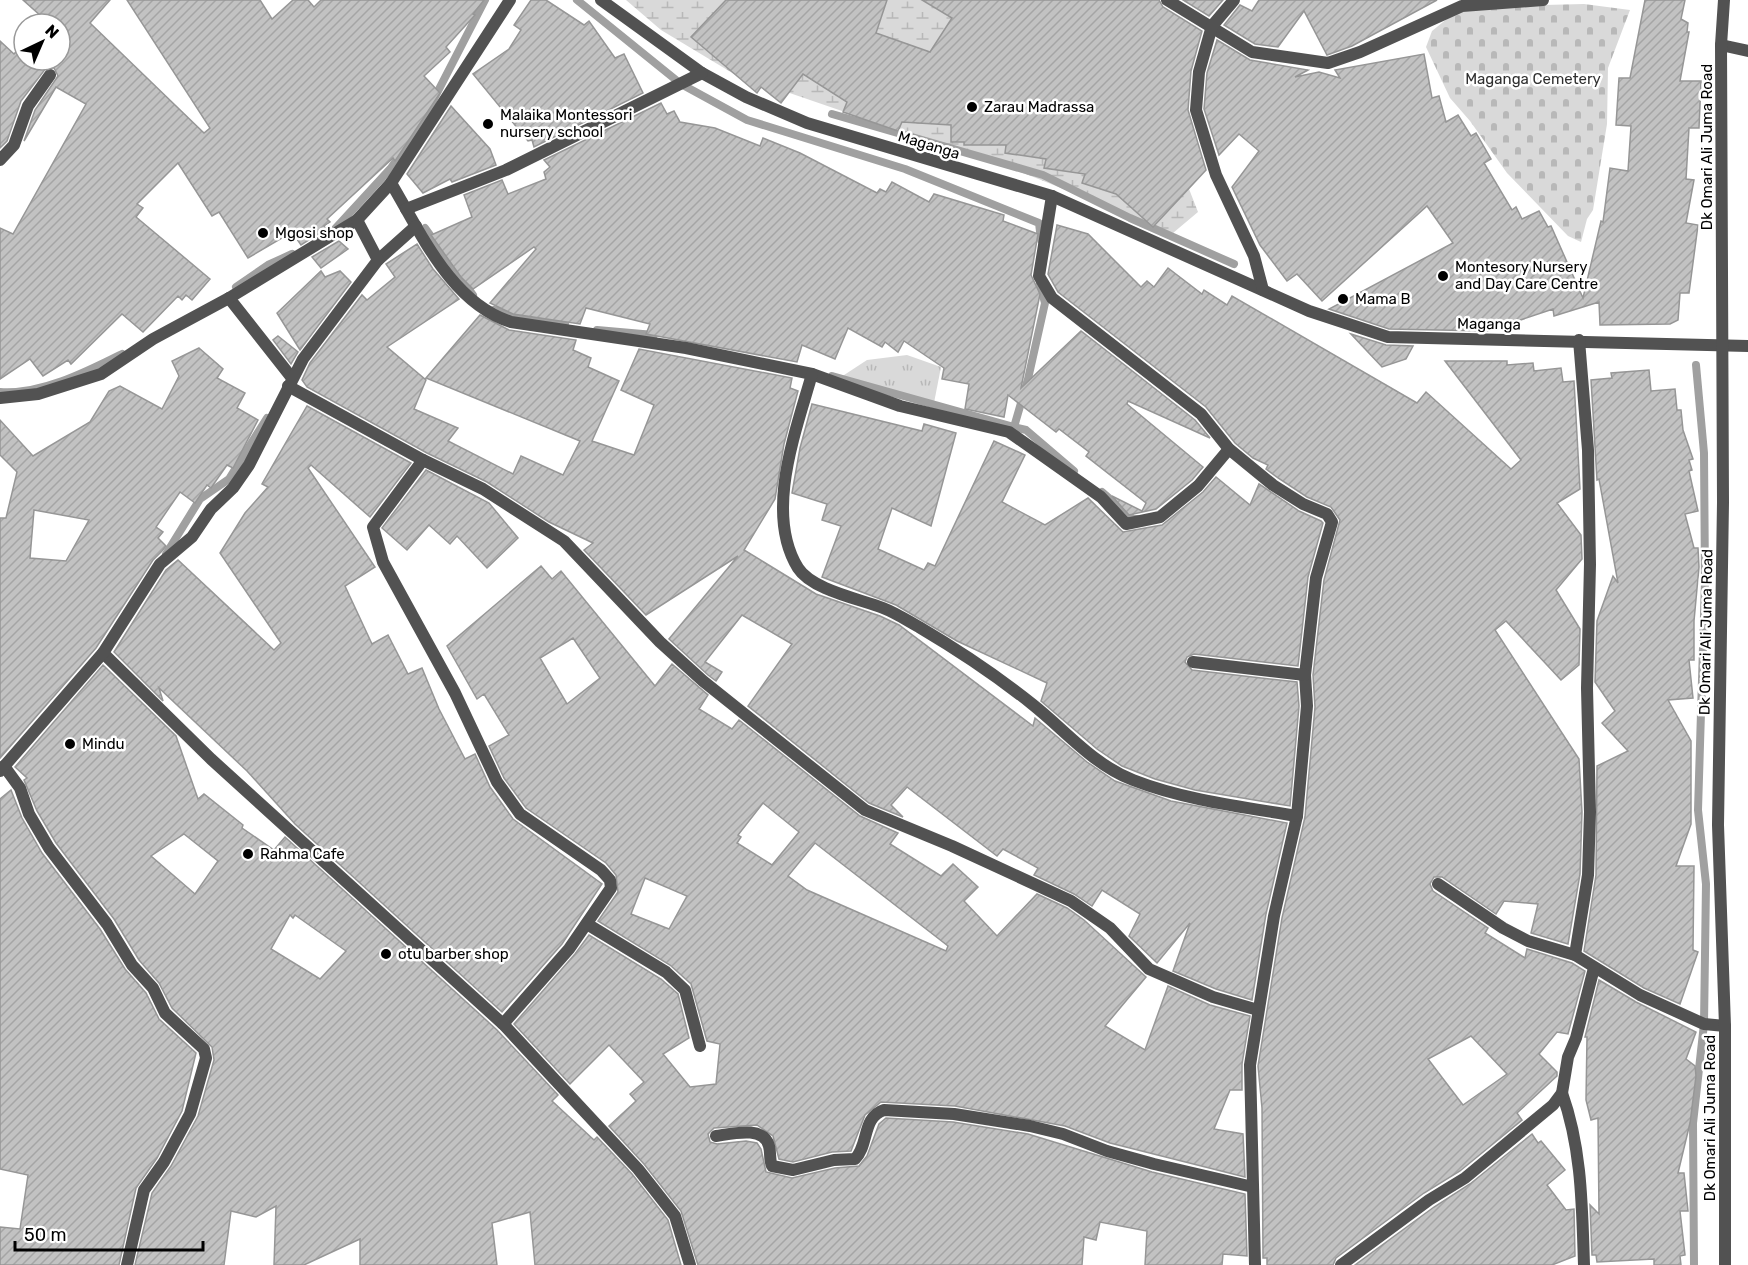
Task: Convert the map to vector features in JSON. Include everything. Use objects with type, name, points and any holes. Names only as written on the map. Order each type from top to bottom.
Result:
[{"type":"street","points":[[0,398],[38,394],[101,374],[153,339],[229,298],[357,220],[390,183],[510,0]]},
{"type":"street","name":"Maganga","points":[[602,0],[702,73],[746,97],[807,123],[1052,196],[1309,311],[1388,337],[1748,346]]},
{"type":"street","points":[[1167,0],[1252,52],[1328,63],[1360,52],[1462,6],[1543,0]]},
{"type":"street","points":[[1234,0],[1212,27],[1199,72],[1196,110],[1216,175],[1254,256],[1263,290]]},
{"type":"street","name":"Dk Omari Ali Juma Road","points":[[1724,0],[1721,45],[1724,502],[1718,825],[1725,1026],[1725,1265]]},
{"type":"street","points":[[1721,45],[1748,51]]},
{"type":"street","points":[[406,208],[506,170],[702,73]]},
{"type":"street","points":[[0,160],[14,145],[28,106],[50,75]]},
{"type":"street","points":[[390,183],[452,280],[492,316],[511,322],[686,348],[812,374],[900,406],[1009,432],[1101,497],[1126,524],[1160,517],[1198,486],[1229,449]]},
{"type":"street","points":[[1052,196],[1039,276],[1046,291],[1075,318],[1201,414],[1229,449],[1273,485],[1303,504],[1327,514],[1332,522],[1316,578],[1305,675],[1307,706],[1297,816],[1274,916],[1250,1065],[1255,1265]]},
{"type":"street","points":[[357,220],[378,260]]},
{"type":"street","points":[[126,1265],[144,1190],[190,1114],[206,1058],[204,1049],[165,1013],[153,988],[132,965],[107,924],[49,848],[32,820],[20,788],[2,769],[103,653],[160,564],[192,537],[211,510],[240,478],[303,359],[378,260],[416,226]]},
{"type":"street","points":[[229,298],[290,382],[423,460],[483,489],[564,540],[660,642],[703,681],[865,810],[952,846],[1071,902],[1110,928],[1149,969],[1213,997],[1258,1010]]},
{"type":"street","points":[[1575,955],[1588,875],[1590,812],[1587,677],[1590,564],[1588,450],[1579,340]]},
{"type":"street","points":[[812,374],[788,456],[783,494],[790,551],[800,571],[822,586],[886,609],[958,651],[1033,704],[1110,769],[1134,781],[1207,800],[1297,816]]},
{"type":"street","points":[[423,460],[373,527],[383,562],[455,693],[497,782],[520,813],[601,870],[610,880],[611,888],[587,924],[545,978],[503,1024]]},
{"type":"street","points":[[103,653],[211,759],[503,1024],[638,1169],[675,1216],[690,1265]]},
{"type":"street","points":[[1193,662],[1305,675]]},
{"type":"street","points":[[1438,884],[1520,937],[1575,955],[1640,995],[1704,1024],[1725,1026]]},
{"type":"street","points":[[587,924],[666,972],[686,990],[700,1046]]},
{"type":"street","points":[[1584,1265],[1576,1141],[1562,1093],[1568,1057],[1576,1038],[1594,968]]},
{"type":"street","points":[[1341,1265],[1484,1164],[1553,1105],[1562,1093]]},
{"type":"street","points":[[716,1136],[751,1132],[762,1136],[769,1144],[772,1166],[793,1170],[834,1160],[855,1159],[860,1154],[870,1122],[876,1113],[884,1110],[954,1114],[1062,1134],[1107,1151],[1206,1178],[1253,1187]]},
{"type":"green space","points":[[626,0],[1135,0],[1182,171],[1198,212],[1173,233],[1031,176],[734,74],[661,30]]},
{"type":"green space","name":"Maganga Cemetery","points":[[1584,4],[1630,10],[1608,68],[1607,124],[1593,210],[1587,219],[1581,242],[1568,236],[1507,173],[1470,121],[1450,98],[1426,47],[1432,31],[1448,18],[1468,7]]},
{"type":"green space","points":[[907,355],[941,367],[933,408],[838,379],[867,360]]},
{"type":"building","points":[[23,0],[110,0],[90,23],[204,133],[210,128],[127,0],[260,0],[272,19],[293,0],[308,0],[314,7],[321,0],[484,0],[473,14],[475,15],[446,47],[450,52],[424,76],[440,93],[395,161],[393,158],[327,219],[330,222],[324,226],[326,229],[301,245],[292,232],[248,258],[219,212],[212,216],[178,163],[137,204],[143,208],[136,217],[210,279],[192,300],[186,295],[182,300],[178,296],[143,332],[122,314],[71,364],[68,360],[43,376],[30,359],[0,379],[0,228],[13,234],[86,104],[56,87],[24,141],[35,110],[58,76],[56,72],[72,72],[72,12],[36,12]]},
{"type":"building","points":[[531,0],[546,0],[584,25],[589,21],[615,58],[624,54],[643,93],[534,147],[532,140],[528,141],[473,74],[509,49],[521,30],[514,25]]},
{"type":"building","points":[[726,0],[887,0],[876,33],[930,52],[952,18],[922,0],[1159,0],[1163,7],[1202,31],[1191,71],[1188,110],[1206,170],[1153,227],[1116,194],[1082,183],[1085,174],[1044,168],[1046,159],[1005,153],[1006,145],[964,145],[964,142],[951,142],[951,125],[902,122],[898,131],[843,112],[847,102],[803,74],[781,103],[761,87],[757,93],[691,37]]},
{"type":"building","points":[[1183,0],[1223,0],[1209,16]]},
{"type":"building","points":[[1259,0],[1437,0],[1352,46],[1327,55],[1304,11],[1278,47],[1255,44],[1224,25],[1240,5],[1252,11]]},
{"type":"building","points":[[1645,0],[1685,0],[1681,19],[1688,23],[1687,32],[1689,32],[1680,81],[1701,81],[1699,128],[1689,128],[1686,179],[1694,180],[1686,223],[1698,225],[1689,293],[1680,293],[1678,320],[1670,324],[1600,325],[1599,302],[1554,316],[1553,309],[1488,331],[1389,329],[1329,309],[1453,243],[1427,206],[1322,301],[1297,274],[1287,281],[1260,245],[1232,187],[1259,151],[1239,134],[1219,155],[1204,109],[1207,73],[1217,40],[1250,60],[1308,70],[1295,77],[1319,72],[1340,78],[1335,70],[1424,54],[1432,98],[1439,96],[1446,122],[1458,115],[1471,136],[1476,133],[1491,159],[1484,163],[1512,210],[1516,207],[1522,219],[1539,211],[1548,227],[1551,226],[1583,298],[1601,221],[1603,222],[1610,168],[1628,171],[1631,126],[1616,125],[1619,78],[1630,78]]},
{"type":"building","points":[[0,41],[12,52],[12,72],[43,72],[21,101],[7,141],[0,148]]},
{"type":"building","points":[[661,103],[667,114],[674,111],[680,122],[715,128],[760,146],[763,138],[800,153],[877,193],[880,189],[886,192],[892,182],[929,202],[934,194],[1004,215],[1003,221],[1038,234],[1031,275],[1040,294],[1021,388],[1081,331],[1195,420],[1210,438],[1128,401],[1127,404],[1203,467],[1192,480],[1156,509],[1129,515],[1112,496],[1142,511],[1146,503],[1086,456],[1089,452],[1059,429],[1056,432],[1008,395],[1004,417],[965,409],[969,384],[942,379],[944,368],[904,341],[898,352],[885,342],[882,347],[848,328],[835,359],[802,345],[797,362],[646,334],[650,324],[586,308],[580,324],[513,314],[490,303],[536,249],[534,247],[473,289],[461,277],[431,235],[472,217],[464,195],[502,180],[508,194],[546,179],[544,172],[550,167],[544,160]]},
{"type":"building","points":[[451,106],[490,149],[496,165],[452,182],[450,179],[423,193],[407,174]]},
{"type":"building","points":[[1057,225],[1088,234],[1141,287],[1147,281],[1154,287],[1168,268],[1202,294],[1204,290],[1227,305],[1232,296],[1417,403],[1426,392],[1511,469],[1521,460],[1445,361],[1507,361],[1507,365],[1533,363],[1534,371],[1561,368],[1563,382],[1574,381],[1580,489],[1557,503],[1581,535],[1582,559],[1556,590],[1580,629],[1579,665],[1561,680],[1506,621],[1495,630],[1579,759],[1582,812],[1580,874],[1568,944],[1531,933],[1538,904],[1504,901],[1496,914],[1442,877],[1434,877],[1430,884],[1433,891],[1488,928],[1485,933],[1525,958],[1527,949],[1572,963],[1585,971],[1568,1034],[1557,1032],[1539,1054],[1557,1072],[1557,1076],[1517,1113],[1522,1120],[1460,1171],[1424,1193],[1336,1258],[1333,1265],[1267,1265],[1267,1258],[1263,1258],[1262,1108],[1258,1066],[1282,918],[1305,817],[1315,707],[1313,675],[1324,580],[1340,520],[1331,507],[1307,497],[1278,478],[1266,469],[1268,465],[1253,458],[1235,443],[1206,407],[1058,292],[1048,274]],"holes":[[[1471,1036],[1507,1074],[1463,1105],[1428,1059]]]},
{"type":"building","points":[[339,241],[348,249],[321,268],[312,257]]},
{"type":"building","points":[[417,244],[433,269],[459,299],[387,347],[426,380],[414,409],[458,428],[448,441],[513,474],[521,456],[563,475],[580,441],[426,378],[480,315],[509,330],[576,340],[573,350],[591,358],[588,367],[619,381],[592,441],[634,455],[654,405],[621,390],[639,349],[792,378],[790,388],[798,391],[784,444],[775,499],[744,550],[816,594],[899,625],[1033,726],[1035,718],[1087,762],[1115,781],[1171,801],[1287,823],[1266,914],[1252,1000],[1216,989],[1173,971],[1190,923],[1157,963],[1129,936],[1140,914],[1102,890],[1092,906],[1074,894],[1034,875],[1038,868],[1003,849],[997,856],[907,787],[891,805],[903,817],[869,803],[748,706],[792,644],[742,615],[705,662],[722,672],[716,681],[708,675],[669,639],[738,556],[646,615],[584,550],[593,543],[549,522],[487,482],[427,453],[307,387],[302,380],[310,363],[362,295],[367,300],[395,277],[386,264]]},
{"type":"building","points":[[321,271],[325,277],[340,271],[351,282],[300,350],[277,313]]},
{"type":"building","points":[[1351,334],[1386,345],[1413,346],[1406,359],[1382,367]]},
{"type":"building","points":[[278,336],[298,352],[291,364],[273,340]]},
{"type":"building","points":[[199,348],[223,369],[217,378],[245,393],[237,408],[258,420],[233,468],[227,465],[211,488],[207,485],[195,503],[180,492],[156,527],[163,532],[158,538],[166,546],[153,560],[96,648],[0,758],[0,518],[6,518],[17,472],[0,455],[0,420],[33,456],[90,422],[109,391],[120,386],[162,409],[179,376],[172,361]],"holes":[[[34,510],[89,520],[66,561],[30,558]]]},
{"type":"building","points":[[1649,370],[1651,391],[1675,389],[1677,410],[1681,410],[1683,430],[1693,459],[1689,460],[1692,470],[1689,471],[1698,511],[1685,514],[1694,548],[1698,548],[1699,567],[1694,621],[1694,660],[1689,660],[1693,698],[1668,700],[1691,741],[1691,824],[1676,866],[1694,866],[1693,950],[1698,952],[1680,1004],[1644,988],[1584,951],[1596,875],[1597,766],[1628,751],[1602,723],[1615,711],[1595,682],[1597,621],[1613,576],[1618,583],[1599,479],[1597,480],[1591,380],[1612,378],[1611,373]]},
{"type":"building","points":[[812,404],[922,431],[924,424],[956,433],[931,526],[892,508],[878,549],[924,570],[928,563],[935,566],[994,441],[1025,455],[1002,502],[1045,525],[1088,498],[1123,532],[1162,525],[1203,492],[1216,477],[1250,505],[1259,484],[1299,511],[1321,521],[1323,523],[1308,577],[1298,666],[1194,654],[1187,657],[1185,662],[1192,670],[1297,682],[1299,706],[1290,806],[1195,790],[1155,779],[1122,766],[1097,749],[1041,701],[1047,683],[957,641],[896,605],[822,577],[841,526],[822,520],[827,504],[792,493],[800,448]]},
{"type":"building","points":[[307,406],[411,463],[370,517],[311,465],[308,468],[375,567],[345,586],[372,644],[388,635],[408,674],[422,668],[439,709],[465,759],[475,754],[490,787],[513,819],[602,884],[562,944],[502,1012],[295,824],[247,771],[159,688],[163,701],[114,652],[166,570],[178,560],[274,650],[281,643],[220,553],[245,513],[268,487],[262,484]]},
{"type":"building","points":[[426,470],[489,503],[518,538],[487,568],[457,536],[450,544],[429,525],[407,550],[382,528]]},
{"type":"building","points":[[541,566],[552,579],[561,571],[655,686],[672,664],[708,695],[699,709],[732,729],[739,720],[860,816],[898,833],[890,844],[941,876],[953,864],[978,887],[964,901],[997,936],[1037,894],[1067,908],[1084,920],[1146,977],[1105,1026],[1145,1050],[1168,986],[1210,1005],[1250,1016],[1242,1064],[1242,1090],[1230,1090],[1214,1129],[1243,1134],[1245,1177],[1110,1143],[1065,1126],[955,1106],[881,1102],[865,1115],[851,1151],[832,1152],[793,1162],[779,1159],[773,1136],[757,1125],[714,1128],[708,1134],[710,1142],[717,1144],[746,1141],[757,1143],[761,1149],[766,1172],[792,1178],[835,1168],[859,1166],[867,1156],[879,1124],[886,1118],[953,1122],[1028,1134],[1152,1172],[1245,1194],[1247,1256],[1223,1254],[1222,1265],[1145,1265],[1147,1231],[1100,1222],[1096,1240],[1084,1237],[1082,1265],[698,1265],[681,1211],[644,1164],[609,1126],[636,1101],[630,1094],[644,1082],[609,1045],[570,1084],[514,1024],[589,935],[661,979],[678,994],[689,1038],[663,1054],[690,1087],[716,1084],[720,1044],[707,1041],[691,984],[670,965],[598,921],[618,892],[616,875],[606,863],[526,808],[504,778],[489,746],[509,735],[484,694],[477,699],[447,646]],"holes":[[[573,638],[600,678],[567,704],[540,658]],[[763,803],[799,832],[772,865],[737,843],[741,837],[738,835]],[[815,843],[948,946],[946,951],[807,890],[788,876]],[[645,878],[687,896],[669,929],[631,914]]]},
{"type":"building","points":[[103,665],[176,736],[198,799],[204,794],[243,825],[242,828],[274,850],[285,837],[497,1030],[558,1095],[552,1101],[594,1140],[597,1137],[632,1174],[668,1220],[681,1265],[535,1265],[530,1212],[492,1223],[497,1265],[360,1265],[360,1239],[304,1265],[274,1265],[276,1206],[256,1217],[231,1211],[224,1265],[135,1265],[152,1193],[171,1166],[198,1116],[214,1060],[212,1047],[172,1008],[159,983],[139,960],[114,919],[56,843],[37,811],[24,780],[27,778],[15,767]],"holes":[[[184,834],[218,861],[195,894],[151,856]],[[290,915],[293,918],[295,915],[346,951],[320,979],[271,949]]]},
{"type":"building","points":[[11,790],[22,818],[42,853],[100,929],[125,969],[146,993],[159,1019],[196,1053],[182,1111],[157,1158],[136,1188],[119,1265],[0,1265],[0,1227],[20,1229],[28,1175],[0,1169],[0,799]]},
{"type":"building","points":[[1599,980],[1636,1002],[1696,1032],[1686,1059],[1695,1066],[1696,1076],[1690,1123],[1678,1173],[1684,1173],[1688,1211],[1680,1211],[1685,1255],[1680,1256],[1681,1265],[1654,1265],[1654,1259],[1597,1262],[1596,1255],[1592,1255],[1590,1205],[1599,1214],[1598,1118],[1591,1120],[1586,1100],[1587,1037],[1585,1037]]},
{"type":"building","points":[[1532,1134],[1538,1143],[1541,1141],[1565,1170],[1547,1185],[1566,1210],[1574,1209],[1575,1256],[1552,1265],[1355,1265],[1434,1207],[1470,1184]]},
{"type":"waterway","points":[[334,230],[391,168],[420,126],[485,0]]},
{"type":"waterway","points":[[577,0],[681,84],[747,120],[905,169],[1039,223],[1041,240]]},
{"type":"waterway","points":[[832,114],[1043,175],[1130,218],[1234,264]]},
{"type":"waterway","points":[[425,228],[473,295]]},
{"type":"waterway","points":[[236,287],[268,265],[292,254]]},
{"type":"waterway","points":[[832,376],[1014,427],[1028,379],[1045,303],[1040,284]]},
{"type":"waterway","points":[[494,310],[565,324]]},
{"type":"waterway","points":[[597,330],[654,335]]},
{"type":"waterway","points":[[0,392],[16,392],[47,386],[78,375],[122,354]]},
{"type":"waterway","points":[[1694,1265],[1693,1123],[1704,1024],[1706,884],[1698,810],[1705,582],[1704,453],[1696,365]]},
{"type":"waterway","points":[[166,554],[200,499],[229,479],[267,418]]},
{"type":"waterway","points":[[1014,427],[1026,430],[1074,471]]},
{"type":"waterway","points":[[1102,492],[1133,519],[1137,519]]},
{"type":"place","name":"Zarau Madrassa","points":[[972,107]]},
{"type":"place","name":"Malaika Montessori nursery school","points":[[488,124]]},
{"type":"place","name":"Mgosi shop","points":[[263,233]]},
{"type":"place","name":"Montesory Nursery and Day Care Centre","points":[[1443,276]]},
{"type":"place","name":"Mama B","points":[[1343,299]]},
{"type":"place","name":"Mindu","points":[[70,744]]},
{"type":"place","name":"Rahma Cafe","points":[[248,854]]},
{"type":"place","name":"otu barber shop","points":[[386,954]]}]
